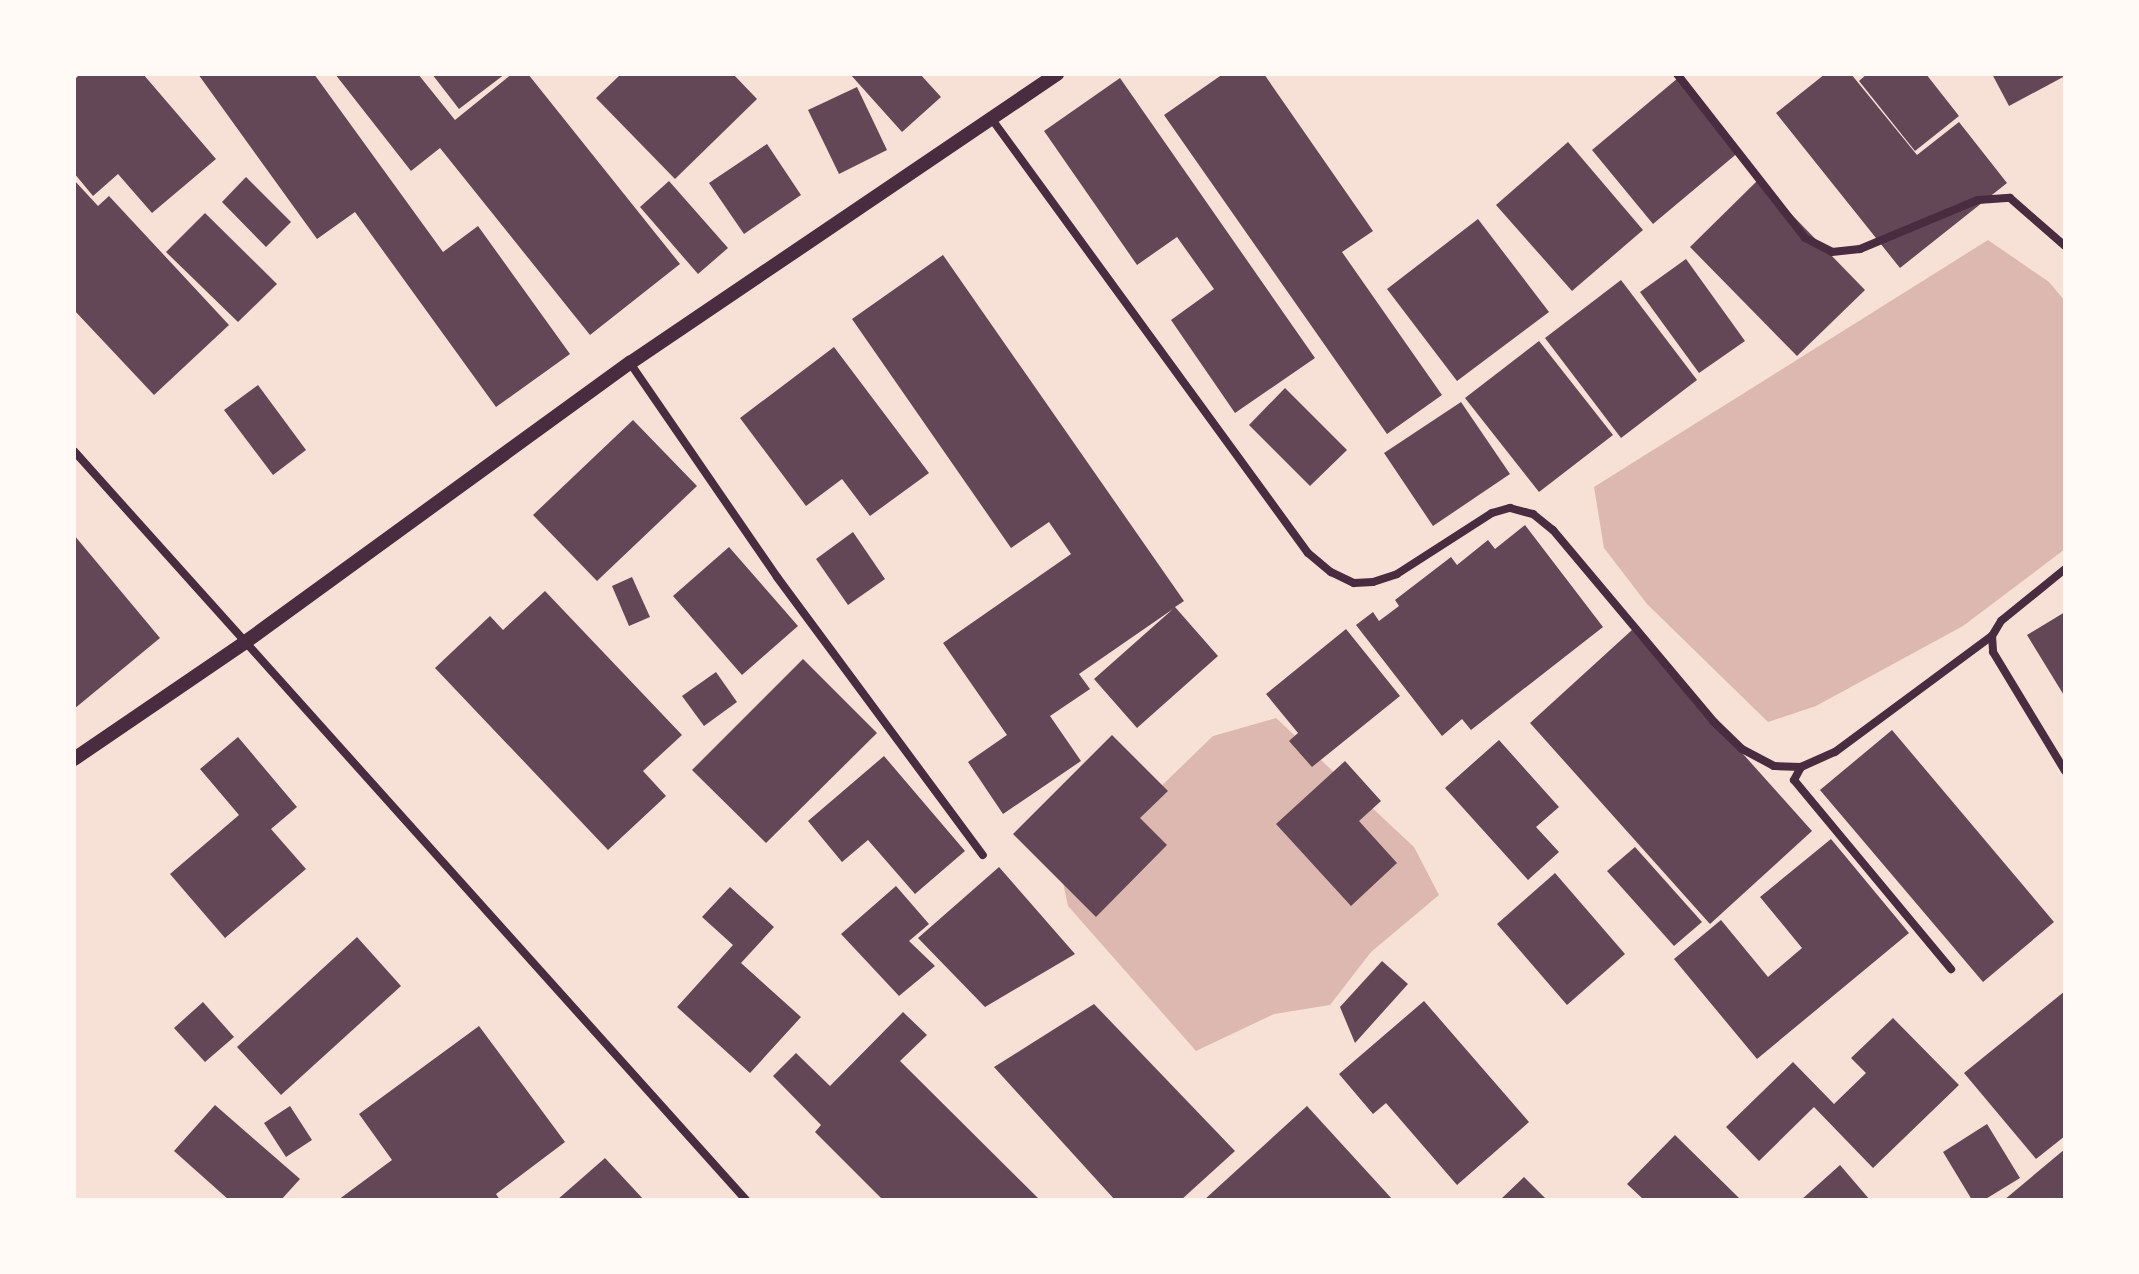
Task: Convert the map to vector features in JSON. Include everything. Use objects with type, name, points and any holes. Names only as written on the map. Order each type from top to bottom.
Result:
[{"type":"street","points":[[74,759],[244,643],[630,363],[1057,74]]},
{"type":"street","points":[[1677,74],[1805,238],[1832,252],[1860,249],[1978,200],[2010,198],[2065,246]]},
{"type":"street","points":[[991,118],[1308,553],[1331,572],[1354,583],[1373,582],[1397,574],[1492,513],[1510,508],[1533,514],[1553,530],[1742,749],[1774,766],[1801,767],[1835,752],[1992,636],[2001,621],[2065,569]]},
{"type":"street","points":[[630,363],[777,577],[983,855]]},
{"type":"street","points":[[74,451],[746,1200]]},
{"type":"street","points":[[1992,636],[1993,652],[2065,771]]},
{"type":"street","points":[[1801,767],[1794,780],[1951,969]]},
{"type":"shaded area","points":[[1988,240],[2049,282],[2065,301],[2065,549],[1963,626],[1816,706],[1768,722],[1647,604],[1604,548],[1594,487]]},
{"type":"shaded area","points":[[1276,718],[1414,847],[1439,895],[1371,952],[1330,1005],[1274,1014],[1196,1051],[1068,906],[1060,869],[1154,793],[1213,736]]},
{"type":"building","points":[[80,74],[143,74],[216,159],[152,213],[118,174],[93,196],[74,173],[74,80]]},
{"type":"building","points":[[198,74],[314,74],[443,252],[478,226],[570,354],[496,407],[355,212],[317,239]]},
{"type":"building","points":[[335,74],[418,74],[455,120],[512,74],[528,74],[680,264],[590,335],[440,148],[411,171]]},
{"type":"building","points":[[432,74],[505,74],[459,109]]},
{"type":"building","points":[[621,74],[733,74],[757,99],[675,179],[596,98]]},
{"type":"building","points":[[850,74],[920,74],[941,97],[902,132]]},
{"type":"building","points":[[1223,74],[1264,74],[1373,231],[1342,252],[1442,395],[1387,434],[1164,115]]},
{"type":"building","points":[[1825,74],[1851,74],[1917,155],[1959,122],[2007,183],[1900,268],[1776,113]]},
{"type":"building","points":[[1867,74],[1926,74],[1959,116],[1915,151],[1859,81]]},
{"type":"building","points":[[1992,74],[2065,74],[2065,76],[2009,106]]},
{"type":"building","points":[[1120,78],[1315,358],[1235,413],[1171,320],[1214,289],[1177,237],[1137,265],[1044,131]]},
{"type":"building","points":[[1678,78],[1740,151],[1653,224],[1592,150]]},
{"type":"building","points":[[857,87],[887,150],[839,174],[808,110]]},
{"type":"building","points":[[1568,142],[1643,230],[1572,291],[1496,205]]},
{"type":"building","points":[[767,144],[801,195],[744,234],[709,183]]},
{"type":"building","points":[[246,177],[291,222],[266,247],[222,202]]},
{"type":"building","points":[[74,180],[98,206],[109,196],[229,325],[154,395],[74,310]]},
{"type":"building","points":[[1758,180],[1865,290],[1797,356],[1690,247]]},
{"type":"building","points":[[669,181],[728,248],[698,274],[640,207]]},
{"type":"building","points":[[205,213],[277,284],[238,322],[166,252]]},
{"type":"building","points":[[1478,219],[1549,312],[1457,381],[1387,289]]},
{"type":"building","points":[[943,255],[1184,601],[1175,607],[1218,656],[1137,728],[1094,679],[1173,609],[1079,674],[1090,689],[1050,716],[1081,761],[1003,814],[968,762],[1007,735],[943,643],[1071,554],[1049,522],[1011,548],[852,319]]},
{"type":"building","points":[[1686,259],[1745,341],[1699,373],[1640,292]]},
{"type":"building","points":[[1621,280],[1697,380],[1621,438],[1545,338]]},
{"type":"building","points":[[1539,341],[1613,435],[1539,492],[1465,398]]},
{"type":"building","points":[[834,347],[929,473],[870,516],[842,479],[806,506],[740,418]]},
{"type":"building","points":[[258,385],[306,450],[273,475],[224,410]]},
{"type":"building","points":[[1285,388],[1347,450],[1310,486],[1249,425]]},
{"type":"building","points":[[1461,402],[1510,474],[1433,526],[1384,453]]},
{"type":"building","points":[[633,420],[697,486],[597,581],[533,515]]},
{"type":"building","points":[[1525,525],[1603,627],[1471,730],[1462,719],[1442,736],[1356,625],[1373,612],[1379,621],[1399,606],[1395,600],[1451,557],[1457,565],[1488,540],[1495,549]]},
{"type":"building","points":[[853,532],[885,579],[848,605],[816,559]]},
{"type":"building","points":[[74,535],[160,638],[74,709]]},
{"type":"building","points":[[729,547],[798,626],[742,675],[673,596]]},
{"type":"building","points":[[632,577],[650,617],[629,626],[612,586]]},
{"type":"building","points":[[545,591],[682,735],[643,771],[666,796],[608,850],[435,668],[490,616],[503,630]]},
{"type":"building","points":[[2065,612],[2065,697],[2027,635]]},
{"type":"building","points":[[1346,629],[1400,696],[1312,767],[1289,741],[1298,733],[1266,694]]},
{"type":"building","points":[[1632,630],[1812,831],[1710,924],[1530,723]]},
{"type":"building","points":[[803,659],[877,733],[766,843],[692,770]]},
{"type":"building","points":[[716,672],[737,702],[704,726],[682,696]]},
{"type":"building","points":[[1892,730],[2054,922],[1983,982],[1820,790]]},
{"type":"building","points":[[1112,735],[1168,791],[1140,818],[1167,845],[1096,917],[1013,834]]},
{"type":"building","points":[[238,737],[297,807],[271,829],[306,869],[225,938],[170,874],[239,815],[200,769]]},
{"type":"building","points":[[1499,740],[1559,807],[1536,827],[1559,852],[1528,880],[1445,788]]},
{"type":"building","points":[[884,756],[965,851],[915,894],[868,840],[842,862],[808,821]]},
{"type":"building","points":[[1345,761],[1381,801],[1359,821],[1397,863],[1351,906],[1276,824]]},
{"type":"building","points":[[1831,839],[1909,933],[1757,1059],[1674,959],[1721,920],[1768,977],[1802,948],[1760,897]]},
{"type":"building","points":[[1635,847],[1702,922],[1674,946],[1607,871]]},
{"type":"building","points":[[999,867],[1075,954],[985,1007],[918,938]]},
{"type":"building","points":[[1555,873],[1625,954],[1567,1005],[1497,924]]},
{"type":"building","points":[[896,886],[929,924],[909,941],[935,966],[899,996],[841,934]]},
{"type":"building","points":[[730,887],[774,927],[741,963],[801,1017],[750,1073],[677,1007],[733,945],[702,917]]},
{"type":"building","points":[[357,937],[401,986],[281,1095],[237,1047]]},
{"type":"building","points":[[1382,961],[1408,984],[1355,1043],[1340,1007]]},
{"type":"building","points":[[2065,991],[2065,1136],[2036,1159],[1964,1073]]},
{"type":"building","points":[[1424,1001],[1529,1122],[1457,1185],[1386,1103],[1373,1114],[1339,1074]]},
{"type":"building","points":[[203,1002],[234,1037],[205,1062],[174,1028]]},
{"type":"building","points":[[1094,1004],[1235,1151],[1181,1200],[1115,1200],[994,1067]]},
{"type":"building","points":[[903,1012],[927,1035],[900,1061],[1040,1200],[883,1200],[815,1132],[821,1125],[773,1076],[796,1053],[830,1086]]},
{"type":"building","points":[[1893,1018],[1959,1085],[1873,1168],[1814,1107],[1759,1161],[1726,1127],[1793,1062],[1834,1104],[1866,1073],[1851,1058]]},
{"type":"building","points":[[479,1026],[565,1142],[496,1194],[500,1200],[338,1200],[392,1160],[359,1114]]},
{"type":"building","points":[[215,1105],[300,1179],[281,1200],[229,1200],[174,1151]]},
{"type":"building","points":[[290,1106],[312,1140],[286,1157],[264,1123]]},
{"type":"building","points":[[1307,1106],[1393,1200],[1204,1200]]},
{"type":"building","points":[[1987,1124],[2020,1178],[1984,1200],[1972,1200],[1943,1152]]},
{"type":"building","points":[[1675,1135],[1741,1200],[1644,1200],[1627,1184]]},
{"type":"building","points":[[2065,1149],[2065,1200],[2004,1200]]},
{"type":"building","points":[[605,1158],[644,1200],[557,1200]]},
{"type":"building","points":[[1840,1165],[1870,1200],[1801,1200]]},
{"type":"building","points":[[1524,1177],[1547,1200],[1500,1200]]}]
